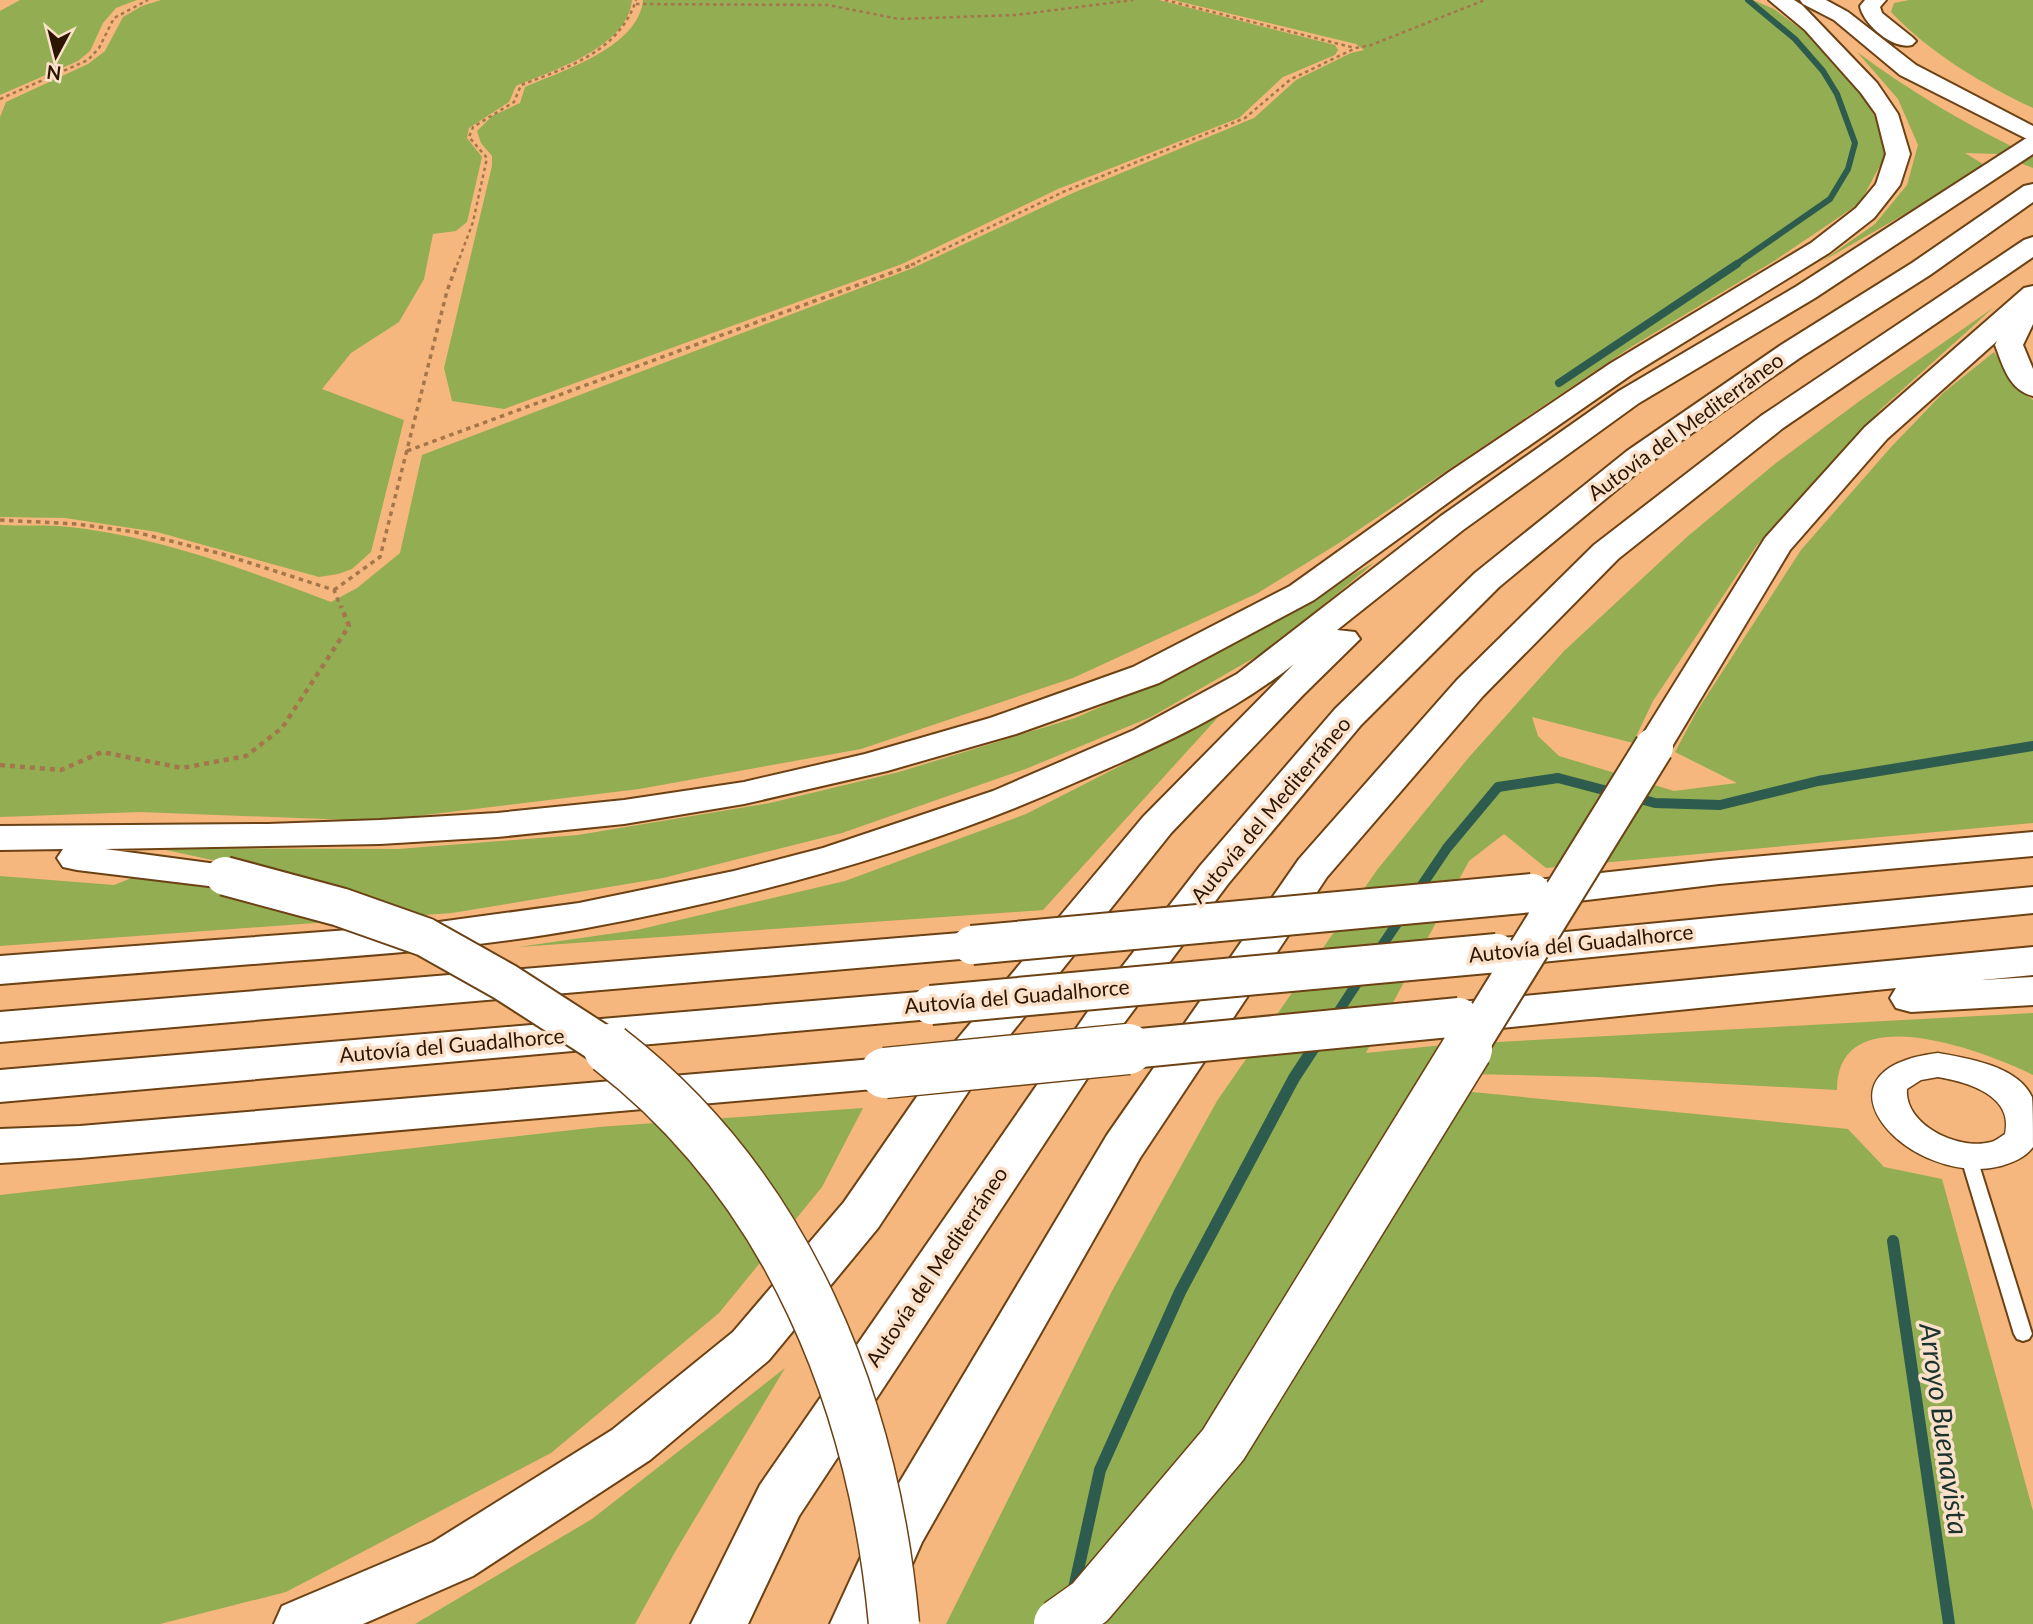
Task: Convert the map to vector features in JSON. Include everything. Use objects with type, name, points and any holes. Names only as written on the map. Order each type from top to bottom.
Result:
[{"type":"main road","points":[[0,838],[268,836],[380,832],[497,825],[624,812],[744,793],[874,762],[1003,726],[1146,675],[1302,593],[1621,369],[1819,248],[1866,213],[1888,186],[1898,154],[1887,114],[1870,88],[1812,26],[1795,9],[1779,0]]},
{"type":"main road","points":[[1810,0],[1841,16],[1908,70],[2033,135]]},
{"type":"main road","points":[[1876,0],[1870,6],[1872,16],[1934,63],[2033,117]]},
{"type":"main road","points":[[0,970],[417,939],[579,916],[734,884],[837,857],[1007,799],[1147,738],[1250,682],[1452,523],[1629,397],[1806,292],[2033,144]]},
{"type":"main road","name":"Autovía del Mediterráneo","points":[[719,1624],[779,1501],[1107,1017],[1214,875],[1348,717],[1487,580],[1638,457],[1791,351],[1921,269],[2029,194]]},
{"type":"main road","points":[[858,1624],[899,1532],[1123,1147],[1312,868],[1470,688],[1606,552],[1772,422],[2033,245]]},
{"type":"main road","points":[[1059,1624],[1090,1602],[1223,1445],[1776,545],[1876,433],[2033,295]]},
{"type":"main road","points":[[2033,309],[2017,325],[2009,345],[2022,377],[2033,387]]},
{"type":"main road","points":[[302,1624],[453,1559],[631,1445],[751,1346],[862,1215],[970,1054],[1157,825],[1290,687],[1420,568],[1479,519],[1520,477]]},
{"type":"main road","points":[[0,1027],[972,945],[2033,844]]},
{"type":"main road","points":[[0,855],[66,857],[225,876],[330,904],[408,930],[485,968],[605,1046],[673,1105],[733,1172],[811,1304],[869,1459],[893,1590],[894,1624]]},
{"type":"main road","name":"Autovía del Guadalhorce","points":[[0,1086],[931,1005],[2033,900]]},
{"type":"main road","points":[[0,1146],[80,1142],[885,1073],[2033,961]]},
{"type":"main road","points":[[1671,996],[1843,1002],[2033,990]]},
{"type":"main road","points":[[0,1158],[80,1142]]},
{"type":"street","points":[[1918,1066],[1961,1068],[1983,1076],[2002,1088],[2029,1118],[2018,1142],[2006,1151],[1968,1156],[1944,1151],[1905,1128],[1892,1112],[1888,1098],[1891,1083],[1902,1073],[1918,1066]]},
{"type":"lane","points":[[1968,1156],[2023,1334]]},
{"type":"path","points":[[0,99],[88,60],[99,48],[114,18],[148,0]]},
{"type":"path","points":[[334,590],[380,557],[447,290],[473,222],[487,158],[469,137],[473,127],[514,102],[522,85],[579,61],[606,45],[624,29],[636,2],[828,5],[899,19],[1016,15],[1133,0]]},
{"type":"path","points":[[1165,0],[1356,48]]},
{"type":"path","points":[[407,451],[909,266],[1063,192],[1245,118],[1290,79],[1356,48],[1371,45],[1485,0]]},
{"type":"path","points":[[0,520],[61,522],[152,535],[234,557],[334,590],[349,626],[282,728],[246,757],[182,768],[102,752],[61,770],[0,765]]},
{"type":"green space","points":[[20,0],[137,0],[116,8],[103,23],[90,51],[78,61],[0,95],[0,11]]},
{"type":"green space","points":[[161,0],[632,0],[627,17],[603,44],[568,64],[516,86],[509,102],[469,128],[467,138],[482,157],[467,222],[456,231],[433,234],[424,279],[399,322],[351,353],[322,389],[404,420],[371,552],[352,569],[338,574],[319,577],[157,532],[65,518],[0,517],[0,117],[6,102],[88,64],[105,51],[123,17],[142,6]]},
{"type":"green space","points":[[643,0],[1159,0],[1335,45],[1338,50],[1335,55],[1283,77],[1239,118],[1058,189],[902,264],[504,409],[452,401],[444,368],[492,166],[492,156],[481,143],[477,131],[492,116],[520,103],[525,87],[578,65],[614,44],[638,17]]},
{"type":"green space","points":[[1173,0],[1753,0],[1774,9],[1810,36],[1857,88],[1880,125],[1885,156],[1860,203],[1774,261],[1631,347],[1339,543],[1258,593],[1073,678],[861,749],[639,789],[375,821],[140,812],[0,817],[0,525],[59,526],[129,537],[197,555],[331,602],[357,588],[400,553],[422,455],[913,268],[1073,193],[1254,118],[1296,80],[1351,53],[1364,50],[1356,44]]},
{"type":"green space","points":[[1909,0],[2033,0],[2033,108],[1995,89],[1922,41],[1891,12],[1894,3]]},
{"type":"green space","points":[[1857,52],[1942,109],[2033,157],[2033,168],[1997,154],[1965,153],[1983,164],[1966,179],[1821,262],[1875,224],[1907,185],[1918,145],[1898,99]]},
{"type":"green space","points":[[1993,308],[1882,408],[1757,545],[1653,701],[1633,743],[1532,717],[1538,736],[1559,756],[1674,791],[1737,783],[1675,752],[1697,711],[1801,550],[1892,446],[1943,393],[1994,352],[2021,391],[2033,400],[2033,823],[1546,868],[1504,834],[1469,861],[1366,1053],[1443,1045],[2033,1013],[2033,1075],[1951,1044],[1918,1038],[1887,1037],[1861,1044],[1844,1061],[1837,1090],[1597,1077],[1428,1073],[1421,1087],[1848,1129],[1884,1167],[1942,1179],[2033,1511],[2033,1624],[946,1624],[1112,1291],[1217,1101],[1377,870],[1470,756],[1564,651],[1688,536],[1776,463]]},
{"type":"green space","points":[[1375,562],[1273,647],[1151,717],[1028,768],[842,833],[663,878],[452,913],[0,946],[0,876],[114,885],[134,877],[214,888],[235,865],[157,848],[398,849],[578,835],[770,803],[899,772],[1075,718],[1198,664]]},
{"type":"green space","points":[[1220,715],[1043,910],[518,947],[637,930],[845,881],[1026,814]]},
{"type":"green space","points":[[863,1108],[822,1187],[719,1313],[551,1453],[286,1592],[160,1624],[0,1624],[0,1195],[599,1127]]},
{"type":"green space","points":[[785,1368],[635,1624],[415,1624],[592,1519]]},
{"type":"waterway","points":[[1735,265],[1830,199],[1848,169],[1855,143],[1837,94],[1823,71],[1795,39],[1748,0]]},
{"type":"waterway","points":[[1559,383],[1737,264]]},
{"type":"waterway","points":[[1633,797],[1655,803],[1720,805],[1818,781],[2033,746]]},
{"type":"waterway","points":[[1416,894],[1447,848],[1498,787],[1558,778],[1615,793]]},
{"type":"waterway","points":[[1377,953],[1402,916]]},
{"type":"waterway","points":[[1333,1020],[1361,977]]},
{"type":"waterway","points":[[1312,1051],[1319,1041]]},
{"type":"waterway","points":[[1073,1593],[1100,1470],[1180,1292],[1294,1078],[1313,1049]]},
{"type":"waterway","name":"Arroyo Buenavista","points":[[1893,1241],[1949,1624]]}]
